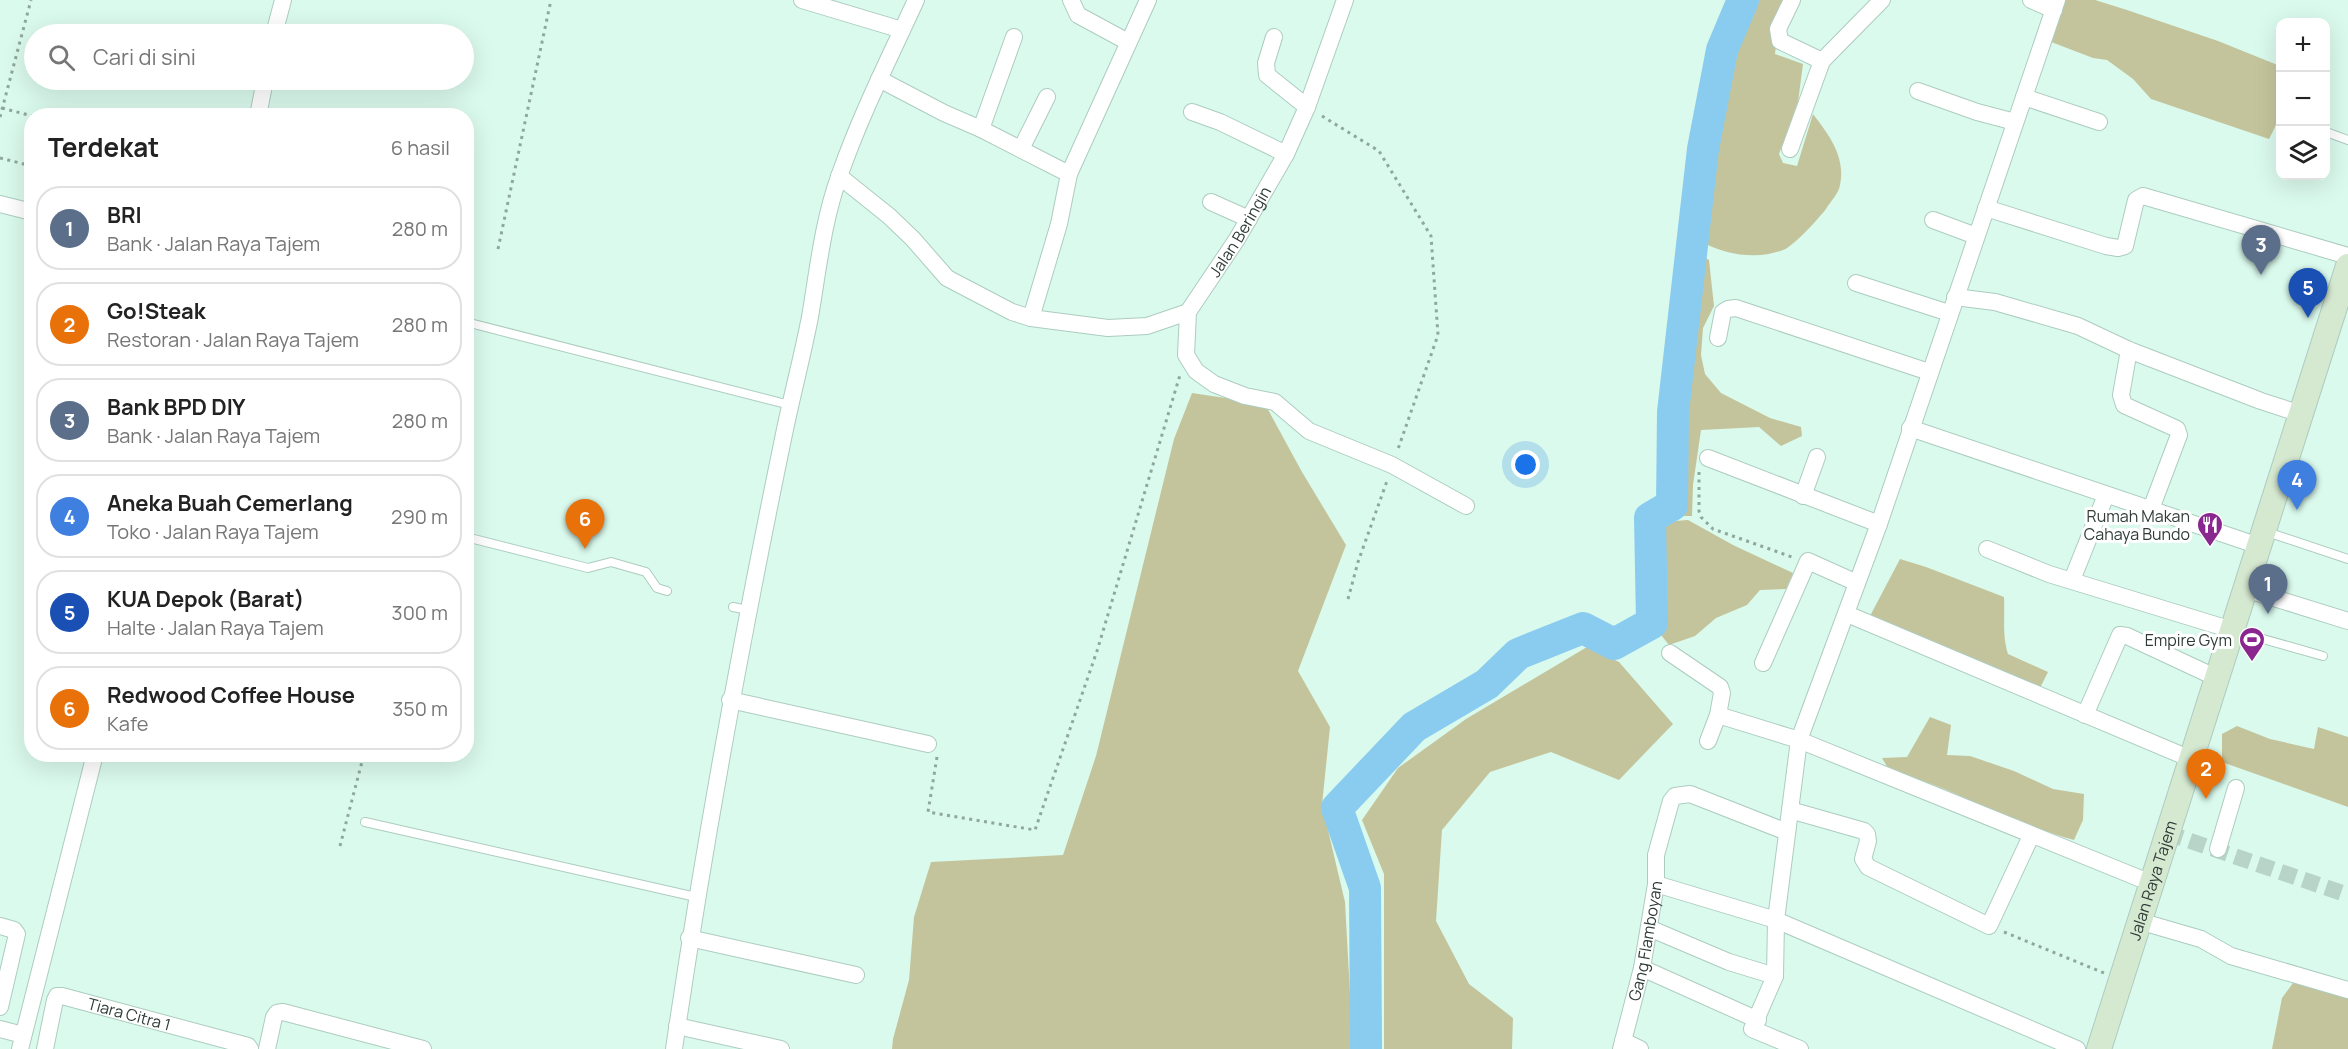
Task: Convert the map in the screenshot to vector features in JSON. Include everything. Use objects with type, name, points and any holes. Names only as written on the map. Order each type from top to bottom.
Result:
[{"type":"main road","name":"Jalan Raya Tajem","points":[[2098,1049],[2348,266]]},
{"type":"street","points":[[277,24],[283,0]]},
{"type":"street","points":[[802,0],[902,30]]},
{"type":"street","points":[[674,1049],[689,938],[730,700],[740,608],[809,322],[827,220],[839,176],[879,80],[916,0]]},
{"type":"street","points":[[1071,0],[1078,15],[1128,42]]},
{"type":"street","points":[[1031,318],[1059,224],[1069,174],[1148,0]]},
{"type":"street","name":"Jalan Beringin","points":[[1188,312],[1249,219],[1286,154],[1307,107],[1345,0]]},
{"type":"street","points":[[1792,0],[1778,29],[1780,41],[1822,61]]},
{"type":"street","points":[[1790,149],[1822,61],[1882,0]]},
{"type":"street","points":[[1800,1049],[1752,1029],[1758,1020],[1775,976],[1776,920],[1799,740],[1879,524],[2055,5],[2031,0]]},
{"type":"street","points":[[981,129],[1014,36]]},
{"type":"street","points":[[1274,37],[1265,67],[1267,75],[1307,107]]},
{"type":"street","points":[[879,80],[1069,174]]},
{"type":"street","points":[[260,108],[263,90]]},
{"type":"street","points":[[1918,91],[1977,112],[2015,122]]},
{"type":"street","points":[[1021,149],[1047,97]]},
{"type":"street","points":[[2024,97],[2100,122]]},
{"type":"street","points":[[1192,112],[1220,122],[1286,154]]},
{"type":"street","points":[[839,176],[913,238],[947,279],[1012,312],[1031,318],[1108,328],[1147,326],[1188,312],[1186,355],[1196,371],[1214,384],[1245,396],[1275,402],[1308,431],[1392,465],[1467,506]]},
{"type":"street","points":[[1986,208],[2118,248],[2125,246],[2136,200],[2143,196],[2348,256]]},
{"type":"street","points":[[1211,202],[1249,219]]},
{"type":"street","points":[[0,204],[24,210]]},
{"type":"street","points":[[1933,220],[1976,236]]},
{"type":"street","points":[[1856,283],[1949,314]]},
{"type":"street","points":[[1955,297],[1995,302],[2078,326],[2129,350],[2301,414]]},
{"type":"street","points":[[1718,338],[1723,312],[1736,308],[1929,372]]},
{"type":"street","points":[[2129,350],[2121,395],[2122,402],[2129,408],[2177,429],[2179,435],[2151,509]]},
{"type":"street","points":[[1910,428],[2106,495],[2261,538]]},
{"type":"street","points":[[1803,496],[1817,457]]},
{"type":"street","points":[[1708,458],[1879,524]]},
{"type":"street","points":[[2072,580],[2106,495]]},
{"type":"street","points":[[1987,549],[2049,574],[2232,630]]},
{"type":"street","points":[[1763,663],[1809,561],[1857,583]]},
{"type":"street","points":[[2245,589],[2348,621]]},
{"type":"street","points":[[1847,614],[2191,759]]},
{"type":"street","points":[[2085,715],[2120,635],[2127,636],[2217,678]]},
{"type":"street","points":[[1670,653],[1720,687],[1722,693],[1718,715],[1708,741]]},
{"type":"street","points":[[730,700],[928,744]]},
{"type":"street","points":[[1718,715],[1799,740],[2151,883]]},
{"type":"street","points":[[0,1029],[22,1042],[93,762]]},
{"type":"street","points":[[2218,849],[2236,788]]},
{"type":"street","points":[[1656,884],[1656,855],[1671,801],[1676,796],[1690,794],[1787,832]]},
{"type":"street","points":[[1790,810],[1864,831],[1868,840],[1863,859],[1868,867],[1989,926],[2031,836]]},
{"type":"street","name":"Gang Flamboyan","points":[[1622,1045],[1642,968],[1656,884],[1776,920],[2077,1049]]},
{"type":"street","points":[[2139,921],[2201,939],[2231,956],[2348,990]]},
{"type":"street","points":[[0,926],[14,930],[17,934],[0,1007]]},
{"type":"street","points":[[1649,928],[1704,952],[1775,976]]},
{"type":"street","points":[[689,938],[856,975]]},
{"type":"street","points":[[1642,968],[1758,1020]]},
{"type":"street","name":"Tiara Citra 1","points":[[45,1049],[57,996],[248,1046],[250,1049]]},
{"type":"street","points":[[267,1049],[274,1017],[283,1012],[423,1049]]},
{"type":"street","points":[[677,1026],[781,1049]]},
{"type":"street","points":[[1622,1045],[1640,1049]]},
{"type":"lane","points":[[2330,134],[2348,140]]},
{"type":"lane","points":[[474,324],[790,405]]},
{"type":"lane","points":[[2261,538],[2348,560]]},
{"type":"lane","points":[[474,539],[588,568],[611,562],[646,572],[657,588],[666,591]]},
{"type":"lane","points":[[2232,630],[2323,656]]},
{"type":"lane","points":[[365,822],[696,897]]},
{"type":"path","points":[[25,24],[31,0]]},
{"type":"path","points":[[498,249],[551,0]]},
{"type":"path","points":[[0,117],[24,26]]},
{"type":"path","points":[[1307,107],[1379,151],[1431,236],[1438,335],[1358,562],[1348,599]]},
{"type":"path","points":[[2,108],[24,114]]},
{"type":"path","points":[[0,158],[24,164]]},
{"type":"path","points":[[928,744],[935,750],[937,757],[928,812],[1035,830],[1097,651],[1186,355]]},
{"type":"path","points":[[1708,458],[1701,460],[1699,471],[1698,506],[1701,518],[1713,529],[1778,553]]},
{"type":"path","points":[[340,846],[362,762]]},
{"type":"path","points":[[1989,926],[2121,979]]},
{"type":"green space","points":[[1754,0],[1784,0],[1775,54],[1803,64],[1798,102],[1779,154],[1783,163],[1797,166],[1813,114],[1835,147],[1841,165],[1841,175],[1839,188],[1823,213],[1787,248],[1763,255],[1742,255],[1702,242],[1702,213],[1717,106],[1727,59]]},
{"type":"green space","points":[[2063,0],[2095,0],[2218,41],[2276,64],[2276,124],[2274,130],[2269,139],[2151,99],[2133,79],[2107,60],[2093,58],[2046,40]]},
{"type":"green space","points":[[1699,254],[1709,260],[1714,306],[1703,328],[1701,355],[1705,374],[1721,393],[1770,418],[1801,427],[1802,436],[1781,446],[1759,427],[1701,430],[1693,485],[1692,516],[1678,516],[1680,418]]},
{"type":"green space","points":[[1192,393],[1265,404],[1346,545],[1298,671],[1330,727],[1322,805],[1345,902],[1353,1049],[892,1049],[909,980],[914,917],[931,862],[1063,855],[1096,756],[1174,439]]},
{"type":"green space","points":[[1688,520],[1733,545],[1793,573],[1786,589],[1760,590],[1747,605],[1716,618],[1695,636],[1669,645],[1661,635],[1662,600],[1659,569],[1661,522]]},
{"type":"green space","points":[[1900,559],[2004,597],[2004,633],[2008,654],[2048,672],[2038,692],[1870,616]]},
{"type":"green space","points":[[1587,647],[1619,662],[1673,724],[1619,780],[1551,752],[1490,772],[1442,830],[1436,921],[1469,984],[1513,1018],[1512,1049],[1384,1049],[1384,874],[1362,820],[1398,768],[1466,719]]},
{"type":"green space","points":[[1930,717],[1951,725],[1947,755],[1970,756],[2014,771],[2053,789],[2084,794],[2083,820],[2074,840],[2027,824],[1913,777],[1889,770],[1882,758],[1907,757]]},
{"type":"green space","points":[[2237,726],[2270,739],[2314,749],[2318,727],[2348,737],[2348,807],[2222,762],[2222,734]]},
{"type":"green space","points":[[2293,983],[2325,986],[2348,995],[2348,1049],[2272,1049],[2282,998]]},
{"type":"waterway","points":[[1366,1049],[1365,888],[1337,808],[1414,727],[1487,684],[1518,654],[1583,628],[1614,644],[1652,623],[1650,518],[1672,505],[1673,412],[1703,149],[1722,50],[1743,0]]},
{"type":"tunnel","points":[[2167,833],[2348,895]]},
{"type":"place","name":"Bank BPD DIY","points":[[2261,275]]},
{"type":"place","name":"KUA Depok (Barat)","points":[[2308,318]]},
{"type":"place","name":"Aneka Buah Cemerlang","points":[[2297,510]]},
{"type":"place","name":"Rumah Makan Cahaya Bundo","points":[[2210,548]]},
{"type":"place","name":"Redwood Coffee House","points":[[585,549]]},
{"type":"place","name":"BRI","points":[[2268,614]]},
{"type":"place","name":"Empire Gym","points":[[2252,663]]},
{"type":"place","name":"Go!Steak","points":[[2206,799]]}]
